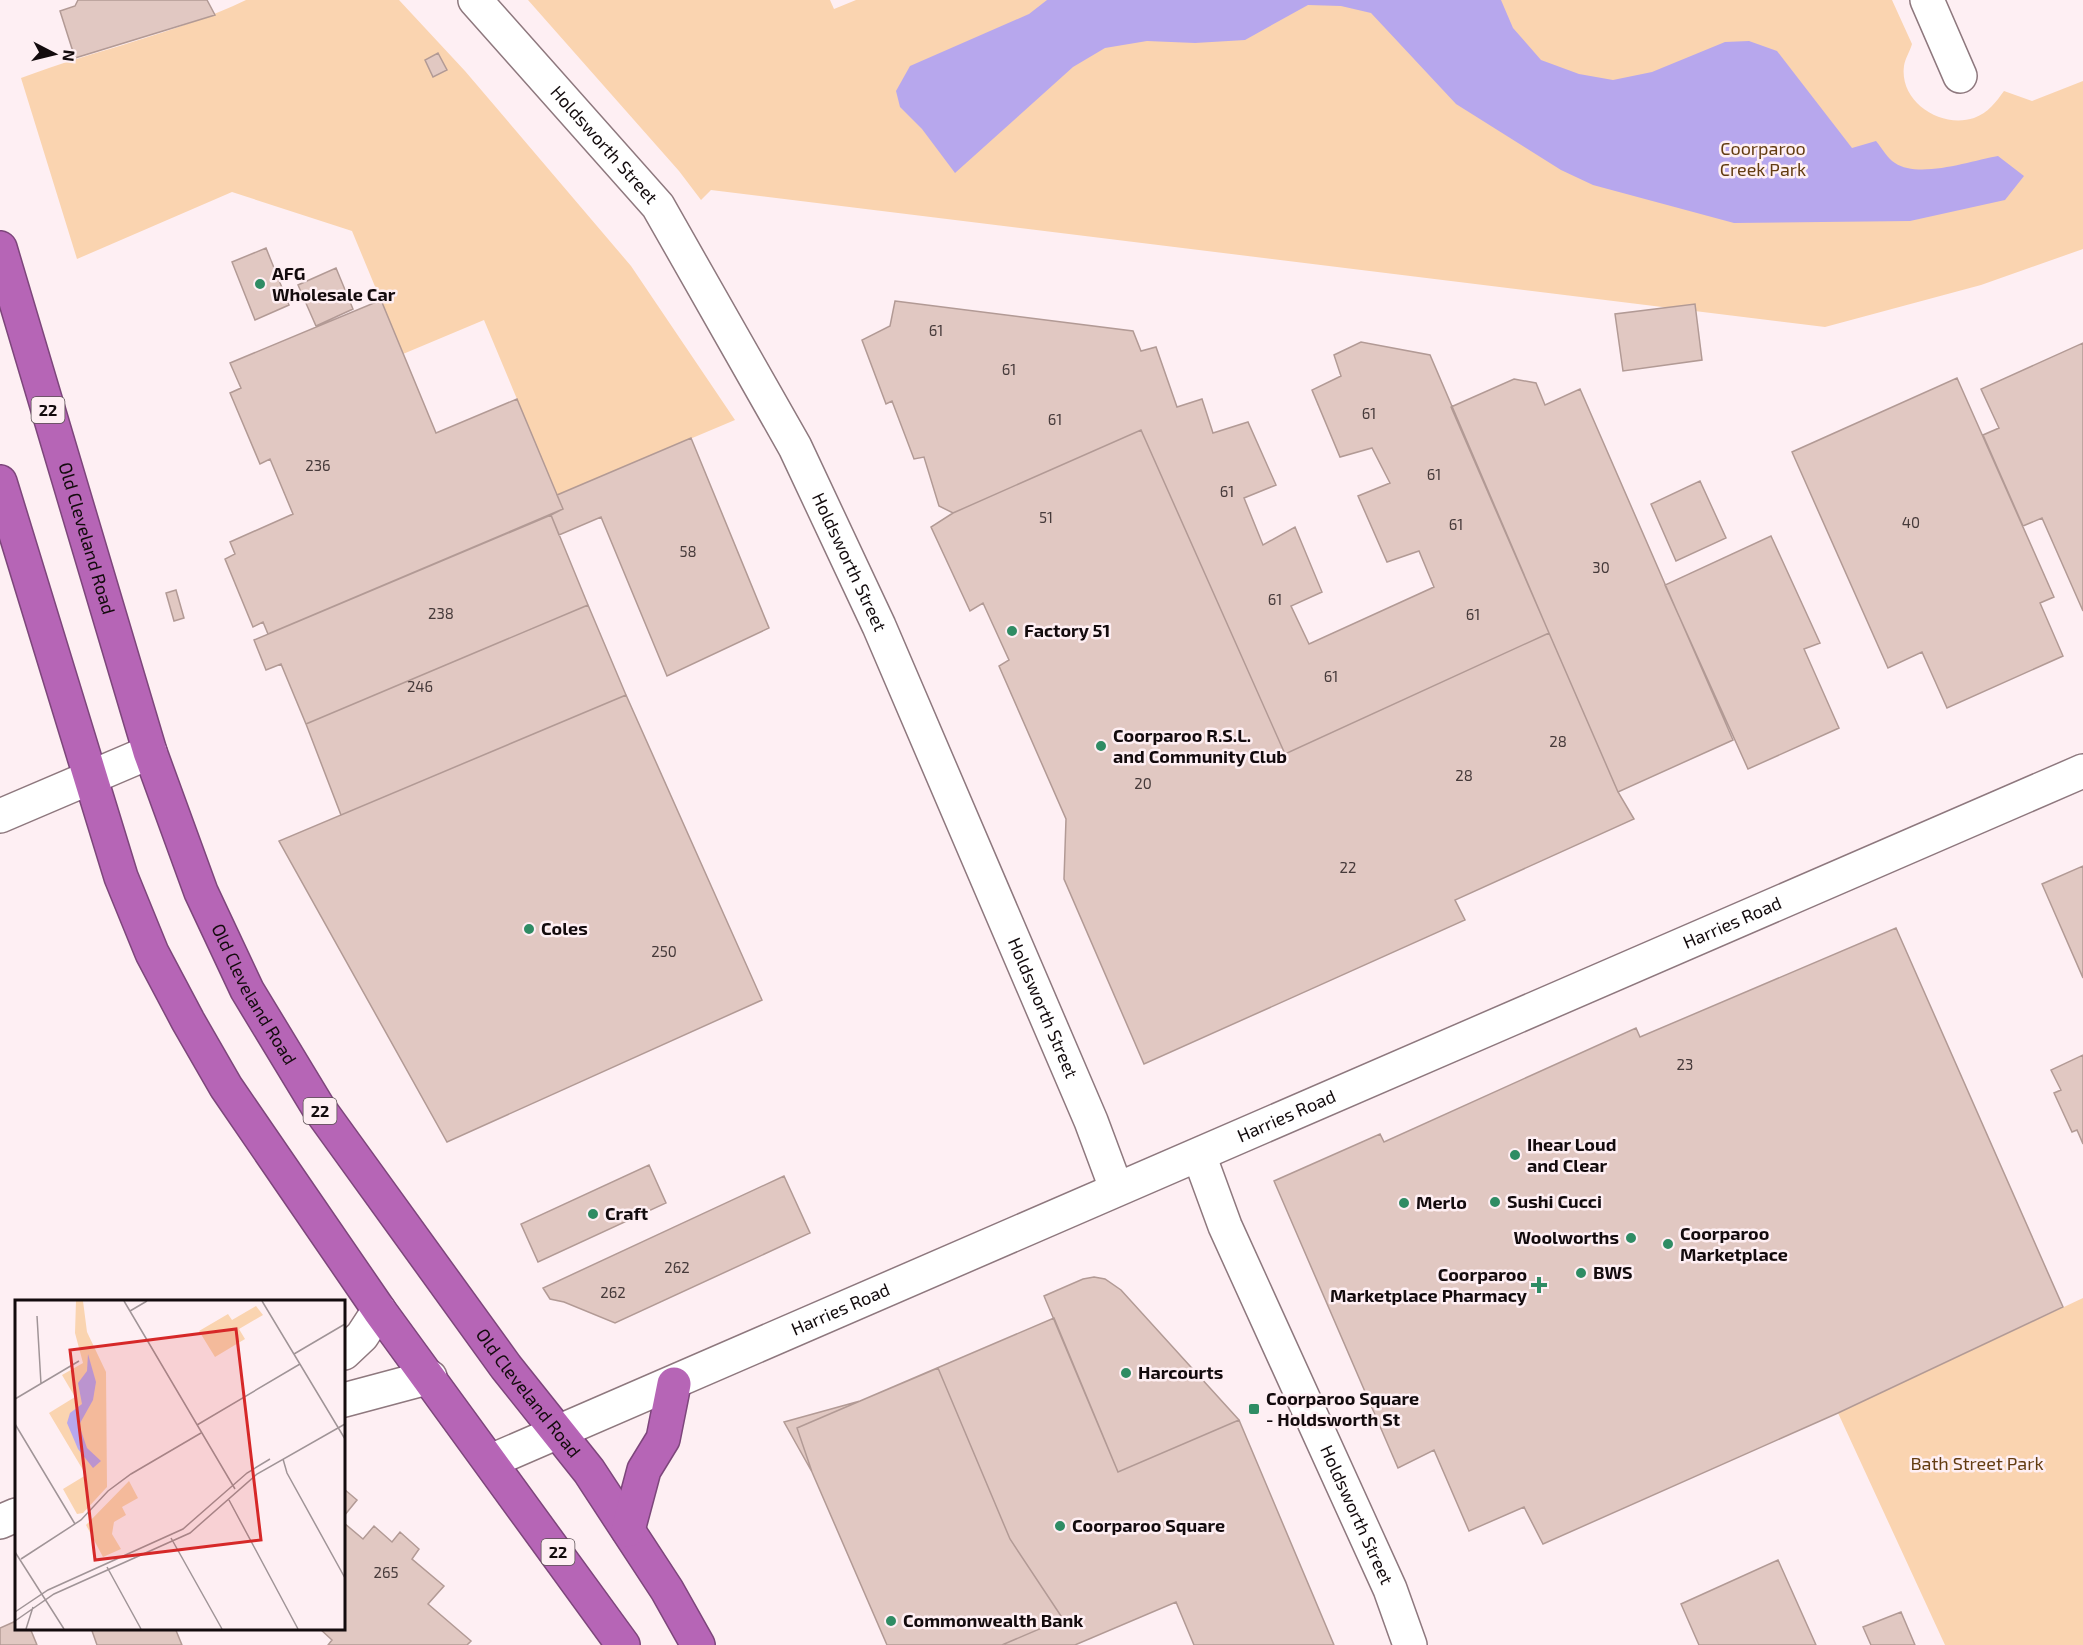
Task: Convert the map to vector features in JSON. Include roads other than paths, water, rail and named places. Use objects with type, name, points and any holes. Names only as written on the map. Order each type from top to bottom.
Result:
[{"type":"highway","name":"Old Cleveland Road","points":[[0,248],[150,752],[201,892],[247,990],[318,1107],[506,1367],[589,1471],[668,1590],[698,1645]]},
{"type":"highway","name":"22","points":[[0,482],[121,877],[152,953],[188,1021],[226,1087],[379,1310],[623,1645]]},
{"type":"highway","points":[[628,1530],[644,1470],[663,1439],[674,1384]]},
{"type":"street","name":"Holdsworth Street","points":[[475,0],[658,206],[795,447],[879,626],[1086,1110],[1116,1188]]},
{"type":"street","points":[[1927,0],[1960,76]]},
{"type":"street","points":[[0,816],[150,752]]},
{"type":"street","name":"Harries Road","points":[[491,1461],[557,1431],[674,1384],[1116,1188],[1199,1155],[2083,771]]},
{"type":"street","name":"Holdsworth Street","points":[[1199,1155],[1225,1226],[1390,1589],[1410,1645]]},
{"type":"street","points":[[345,1352],[362,1336],[379,1310]]},
{"type":"street","points":[[345,1400],[430,1377]]},
{"type":"street","points":[[0,1522],[15,1515]]},
{"type":"place","name":"AFG Wholesale Car","points":[[260,284]]},
{"type":"place","name":"Factory 51","points":[[1012,631]]},
{"type":"place","name":"Coorparoo R.S.L. and Community Club","points":[[1101,746]]},
{"type":"place","name":"Coles","points":[[529,929]]},
{"type":"place","name":"Ihear Loud and Clear","points":[[1515,1155]]},
{"type":"place","name":"Sushi Cucci","points":[[1495,1202]]},
{"type":"place","name":"Merlo","points":[[1404,1203]]},
{"type":"place","name":"Craft","points":[[593,1214]]},
{"type":"place","name":"Woolworths","points":[[1631,1238]]},
{"type":"place","name":"Coorparoo Marketplace","points":[[1668,1244]]},
{"type":"place","name":"BWS","points":[[1581,1273]]},
{"type":"place","name":"Coorparoo Marketplace Pharmacy","points":[[1539,1285]]},
{"type":"place","name":"Harcourts","points":[[1126,1373]]},
{"type":"place","name":"Coorparoo Square - Holdsworth St","points":[[1254,1409]]},
{"type":"place","name":"Coorparoo Square","points":[[1060,1526]]},
{"type":"place","name":"Commonwealth Bank","points":[[891,1621]]},
{"type":"park label","name":"Coorparoo Creek Park","points":[[1763,159]]},
{"type":"park label","name":"Bath Street Park","points":[[1977,1464]]}]
